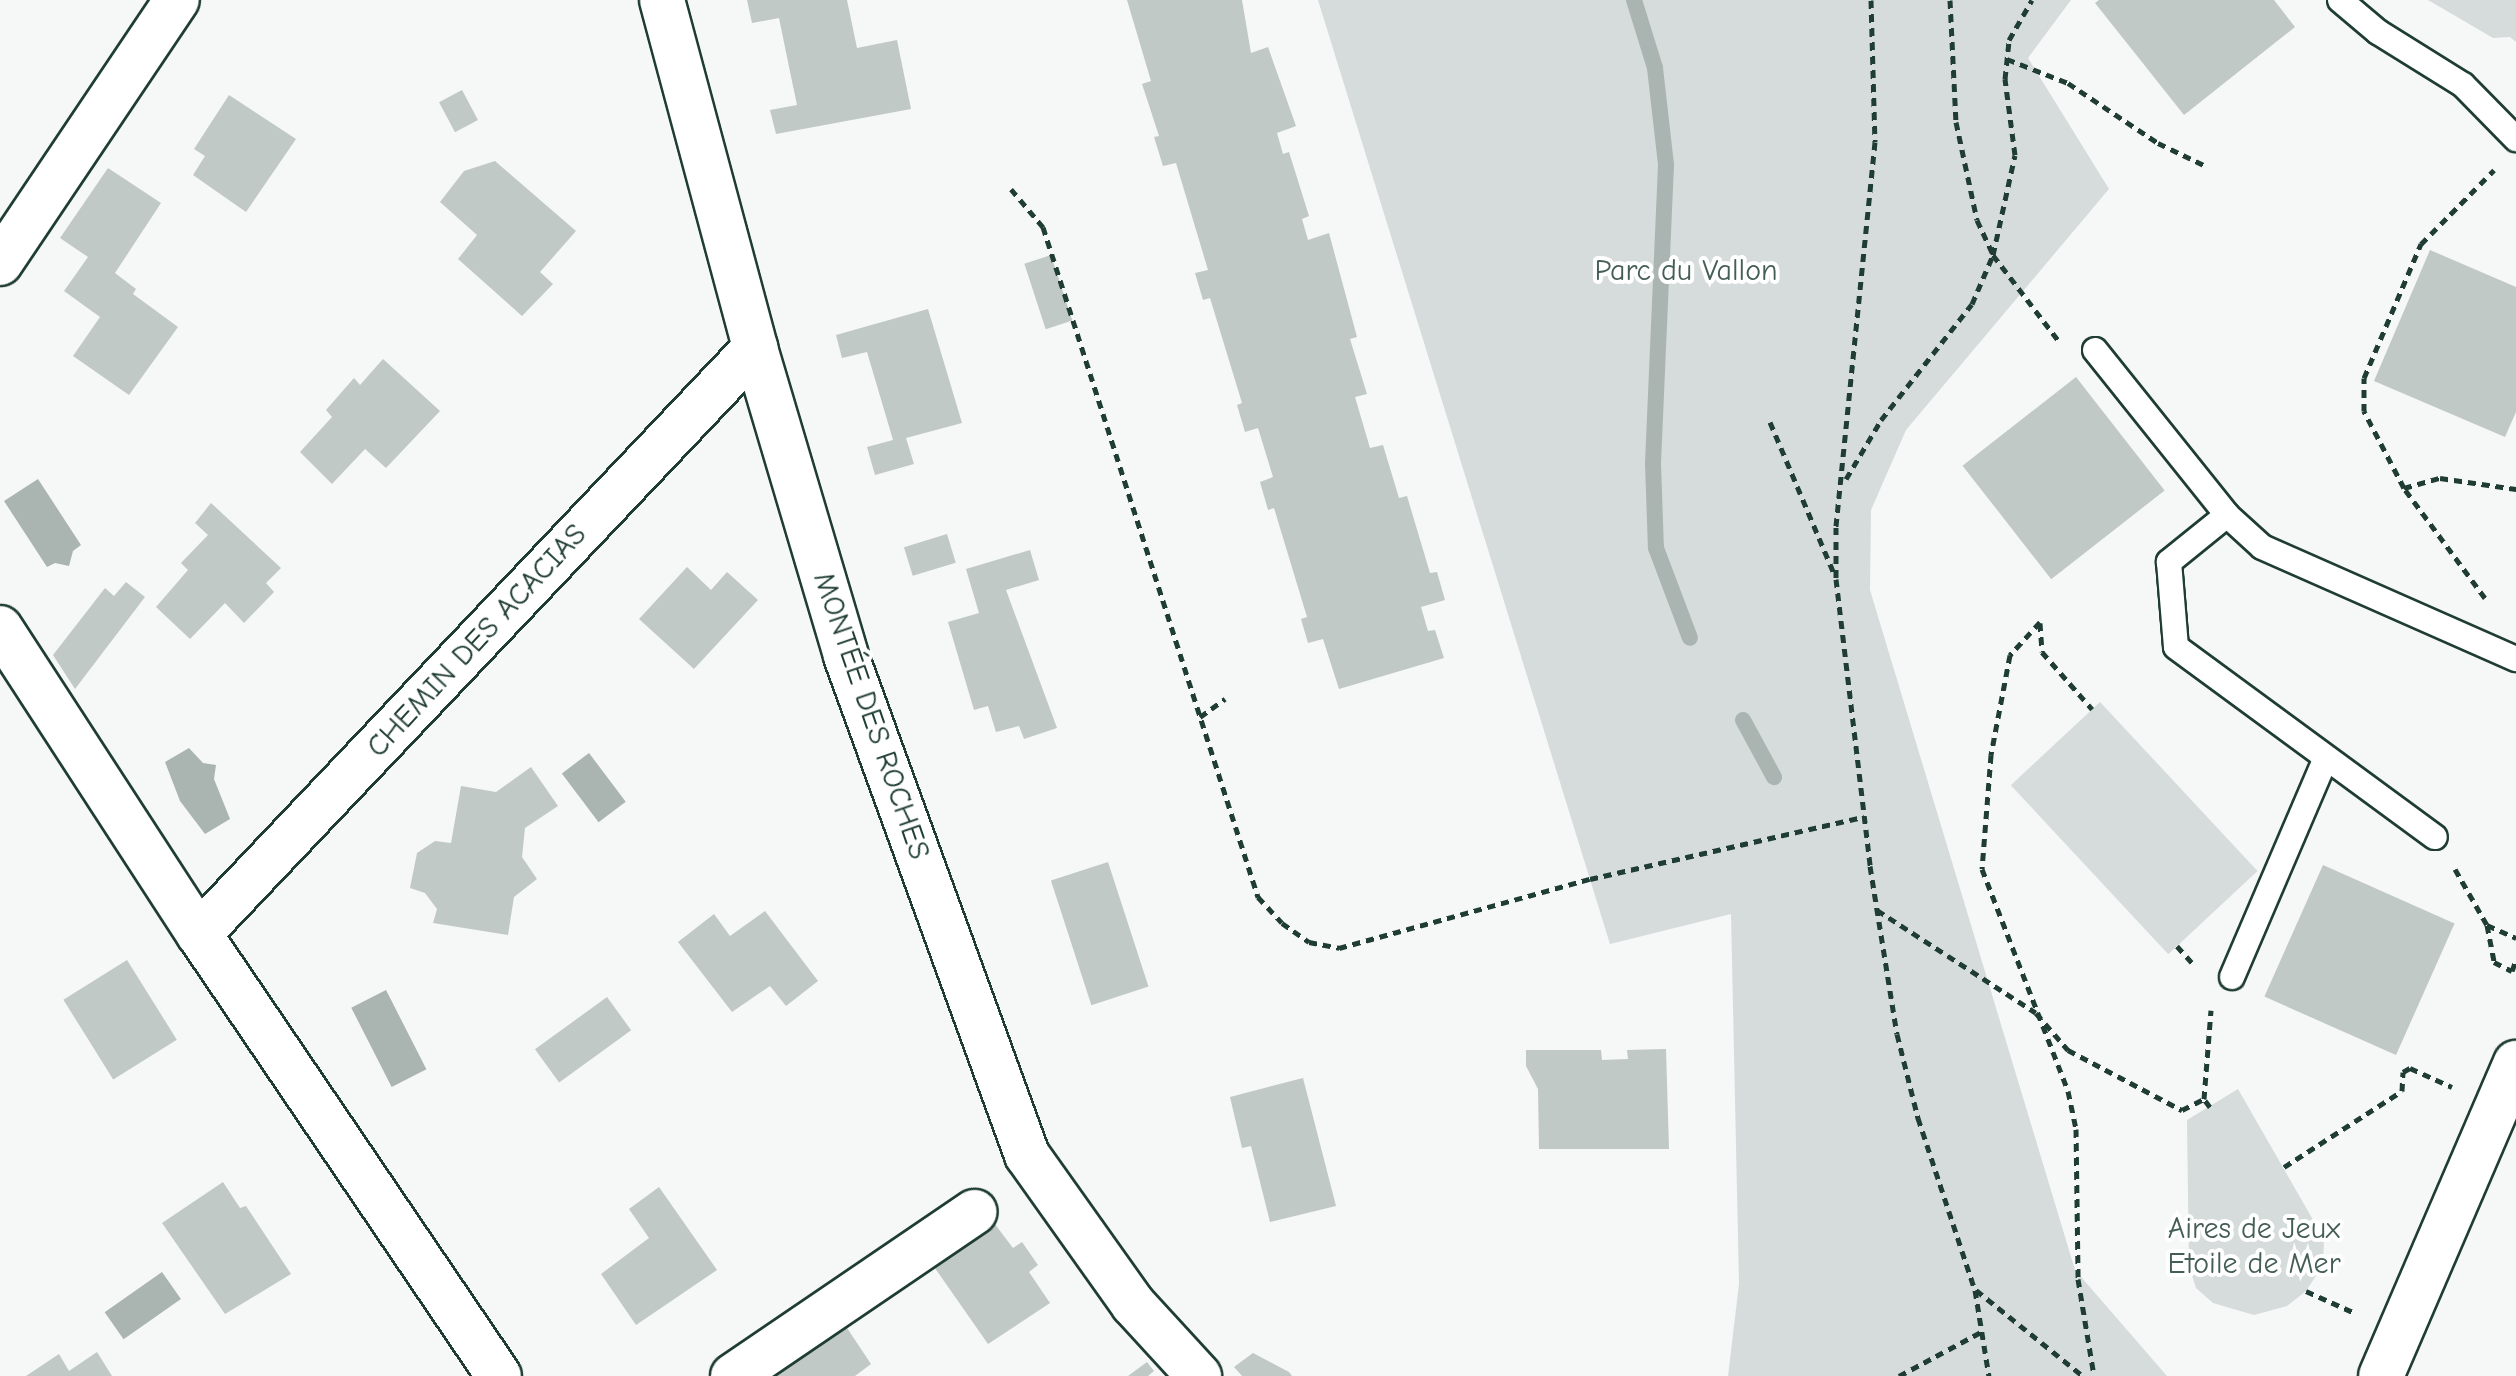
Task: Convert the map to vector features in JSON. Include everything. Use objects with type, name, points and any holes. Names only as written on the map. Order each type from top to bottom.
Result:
[{"type":"street","points":[[0,263],[177,0]]},
{"type":"street","name":"MONTÉE DES ROCHES","points":[[662,0],[755,348],[846,656],[1027,1155],[1133,1304],[1199,1376]]},
{"type":"street","name":"CHEMIN DES ACACIAS","points":[[199,934],[755,348]]},
{"type":"street","points":[[0,628],[199,934],[499,1376]]},
{"type":"street","points":[[2381,1376],[2516,1063]]},
{"type":"street","points":[[733,1376],[974,1212]]},
{"type":"lane","points":[[2340,0],[2378,32],[2463,85],[2511,149]]},
{"type":"lane","points":[[2095,350],[2227,515],[2262,547],[2516,659]]},
{"type":"lane","points":[[2227,515],[2169,562],[2176,647],[2435,837]]},
{"type":"lane","points":[[2232,977],[2326,758]]},
{"type":"path","points":[[1871,0],[1875,142],[1836,579],[1876,910],[1918,1118],[1975,1290],[1989,1376]]},
{"type":"path","points":[[1950,0],[1956,122],[1977,220],[1993,255],[2064,348],[2095,350]]},
{"type":"path","points":[[1843,484],[1881,420],[1972,304],[1993,255],[2015,155],[2007,59],[2009,40],[2032,0]]},
{"type":"path","points":[[2007,59],[2068,83],[2158,143],[2206,166]]},
{"type":"path","points":[[2488,603],[2404,488],[2364,411],[2364,378],[2421,244],[2511,149]]},
{"type":"path","points":[[1011,189],[1043,227],[1258,897],[1282,923],[1309,942],[1339,948],[1590,879],[1864,817]]},
{"type":"path","points":[[1770,422],[1836,579]]},
{"type":"path","points":[[2404,488],[2440,478],[2516,489]]},
{"type":"path","points":[[2092,709],[2042,652],[2040,622],[2010,655],[1991,755],[1982,869],[2068,1091],[2076,1129],[2078,1279],[2094,1376]]},
{"type":"path","points":[[1200,717],[1225,699]]},
{"type":"path","points":[[2435,837],[2487,925],[2494,962],[2512,971],[2516,960]]},
{"type":"path","points":[[1876,910],[2036,1013],[2068,1050],[2182,1110],[2204,1099]]},
{"type":"path","points":[[2487,925],[2516,938]]},
{"type":"path","points":[[2210,1107],[2204,1099],[2214,997]]},
{"type":"path","points":[[2284,1167],[2402,1091],[2403,1072],[2410,1068],[2496,1108]]},
{"type":"path","points":[[1975,1290],[2083,1376]]},
{"type":"path","points":[[1899,1376],[1981,1332]]},
{"type":"green space","name":"Parc du Vallon","points":[[1318,0],[2071,0],[2028,58],[2109,189],[1906,430],[1871,510],[1870,590],[2075,1270],[2167,1376],[1728,1376],[1739,1284],[1731,914],[1610,944]]},
{"type":"green space","points":[[2428,0],[2516,0],[2516,42],[2510,37],[2493,38]]},
{"type":"green space","points":[[2100,702],[2258,871],[2168,954],[2011,785]]},
{"type":"green space","name":"Aires de Jeux Etoile de Mer","points":[[2238,1089],[2324,1239],[2323,1265],[2306,1291],[2287,1306],[2254,1315],[2213,1303],[2196,1288],[2189,1266],[2187,1120]]},
{"type":"shaded area","points":[[38,479],[81,545],[73,551],[69,566],[55,563],[47,567],[4,501]]},
{"type":"shaded area","points":[[189,748],[203,763],[216,765],[214,779],[230,819],[205,834],[180,801],[165,762]]},
{"type":"shaded area","points":[[589,753],[626,802],[599,822],[562,773]]},
{"type":"shaded area","points":[[386,990],[426,1069],[392,1087],[351,1008]]},
{"type":"shaded area","points":[[162,1272],[181,1299],[124,1339],[105,1312]]},
{"type":"building","points":[[747,0],[847,0],[857,48],[897,40],[911,109],[776,134],[770,110],[797,105],[779,18],[752,23]]},
{"type":"building","points":[[1127,0],[1242,0],[1251,53],[1268,47],[1296,126],[1277,133],[1283,154],[1289,152],[1309,216],[1302,219],[1308,240],[1329,233],[1357,337],[1350,339],[1367,394],[1355,397],[1370,448],[1383,445],[1399,498],[1407,496],[1430,573],[1437,572],[1445,600],[1421,607],[1428,631],[1435,630],[1444,658],[1339,689],[1323,639],[1308,643],[1301,619],[1307,617],[1274,508],[1268,510],[1260,482],[1273,477],[1258,428],[1245,432],[1237,405],[1242,403],[1210,298],[1203,300],[1195,273],[1208,270],[1176,163],[1163,166],[1154,137],[1159,136],[1142,84],[1151,81]]},
{"type":"building","points":[[2099,0],[2274,0],[2295,27],[2184,115],[2095,3]]},
{"type":"building","points":[[462,90],[478,120],[455,132],[439,102]]},
{"type":"building","points":[[229,95],[296,139],[246,212],[193,175],[205,156],[194,149]]},
{"type":"building","points":[[495,161],[576,231],[540,272],[553,284],[522,316],[458,259],[477,235],[440,202],[464,171]]},
{"type":"building","points":[[108,168],[161,203],[115,273],[136,289],[133,294],[178,327],[129,395],[73,356],[100,317],[64,291],[88,257],[60,238]]},
{"type":"building","points":[[2430,250],[2516,287],[2516,412],[2505,437],[2374,381]]},
{"type":"building","points":[[1051,255],[1072,321],[1046,329],[1024,264]]},
{"type":"building","points":[[928,309],[962,423],[906,438],[914,464],[875,475],[867,447],[893,440],[867,352],[842,358],[836,335]]},
{"type":"building","points":[[383,359],[440,411],[386,468],[365,449],[332,484],[300,452],[332,417],[326,410],[354,378],[360,385]]},
{"type":"building","points":[[2076,377],[2165,490],[2051,579],[1963,466]]},
{"type":"building","points":[[211,503],[281,568],[266,583],[274,592],[244,623],[225,603],[190,639],[156,607],[188,570],[181,563],[208,535],[195,523]]},
{"type":"building","points":[[947,534],[956,563],[913,576],[904,547]]},
{"type":"building","points":[[1030,550],[1039,580],[1006,590],[1057,728],[1024,739],[1019,726],[996,732],[988,706],[974,710],[948,622],[979,613],[966,569]]},
{"type":"building","points":[[687,567],[711,590],[727,572],[758,600],[694,669],[639,619]]},
{"type":"building","points":[[126,582],[145,597],[75,689],[53,655],[105,588],[114,596]]},
{"type":"building","points":[[531,767],[558,806],[525,828],[522,857],[537,879],[514,897],[508,935],[433,923],[437,909],[425,893],[410,888],[417,853],[435,841],[451,843],[461,786],[496,792]]},
{"type":"building","points":[[1108,862],[1148,987],[1091,1005],[1051,881]]},
{"type":"building","points":[[2323,865],[2455,924],[2396,1055],[2264,997]]},
{"type":"building","points":[[765,911],[818,981],[786,1006],[770,986],[732,1012],[678,942],[714,914],[730,936]]},
{"type":"building","points":[[127,960],[177,1040],[113,1079],[63,1000]]},
{"type":"building","points":[[607,997],[631,1030],[559,1082],[535,1049]]},
{"type":"building","points":[[1666,1049],[1669,1149],[1539,1149],[1538,1089],[1526,1066],[1526,1050],[1601,1050],[1602,1060],[1628,1059],[1627,1050]]},
{"type":"building","points":[[1303,1078],[1336,1206],[1270,1222],[1251,1146],[1242,1148],[1230,1097]]},
{"type":"building","points":[[223,1182],[240,1208],[246,1206],[291,1274],[225,1314],[162,1223]]},
{"type":"building","points":[[659,1187],[717,1270],[636,1325],[601,1274],[649,1238],[629,1209]]},
{"type":"building","points":[[991,1219],[1013,1248],[1022,1242],[1038,1265],[1029,1272],[1050,1303],[988,1344],[930,1261]]},
{"type":"building","points":[[843,1322],[871,1364],[855,1376],[763,1376]]},
{"type":"building","points":[[97,1352],[112,1376],[26,1376],[59,1354],[69,1371]]},
{"type":"building","points":[[1253,1353],[1292,1376],[1242,1376],[1234,1367]]},
{"type":"building","points":[[1147,1362],[1154,1371],[1148,1376],[1128,1376]]},
{"type":"waterway","points":[[1634,0],[1655,68],[1666,165],[1653,464],[1656,548],[1690,638]]},
{"type":"waterway","points":[[1743,720],[1774,777]]}]
